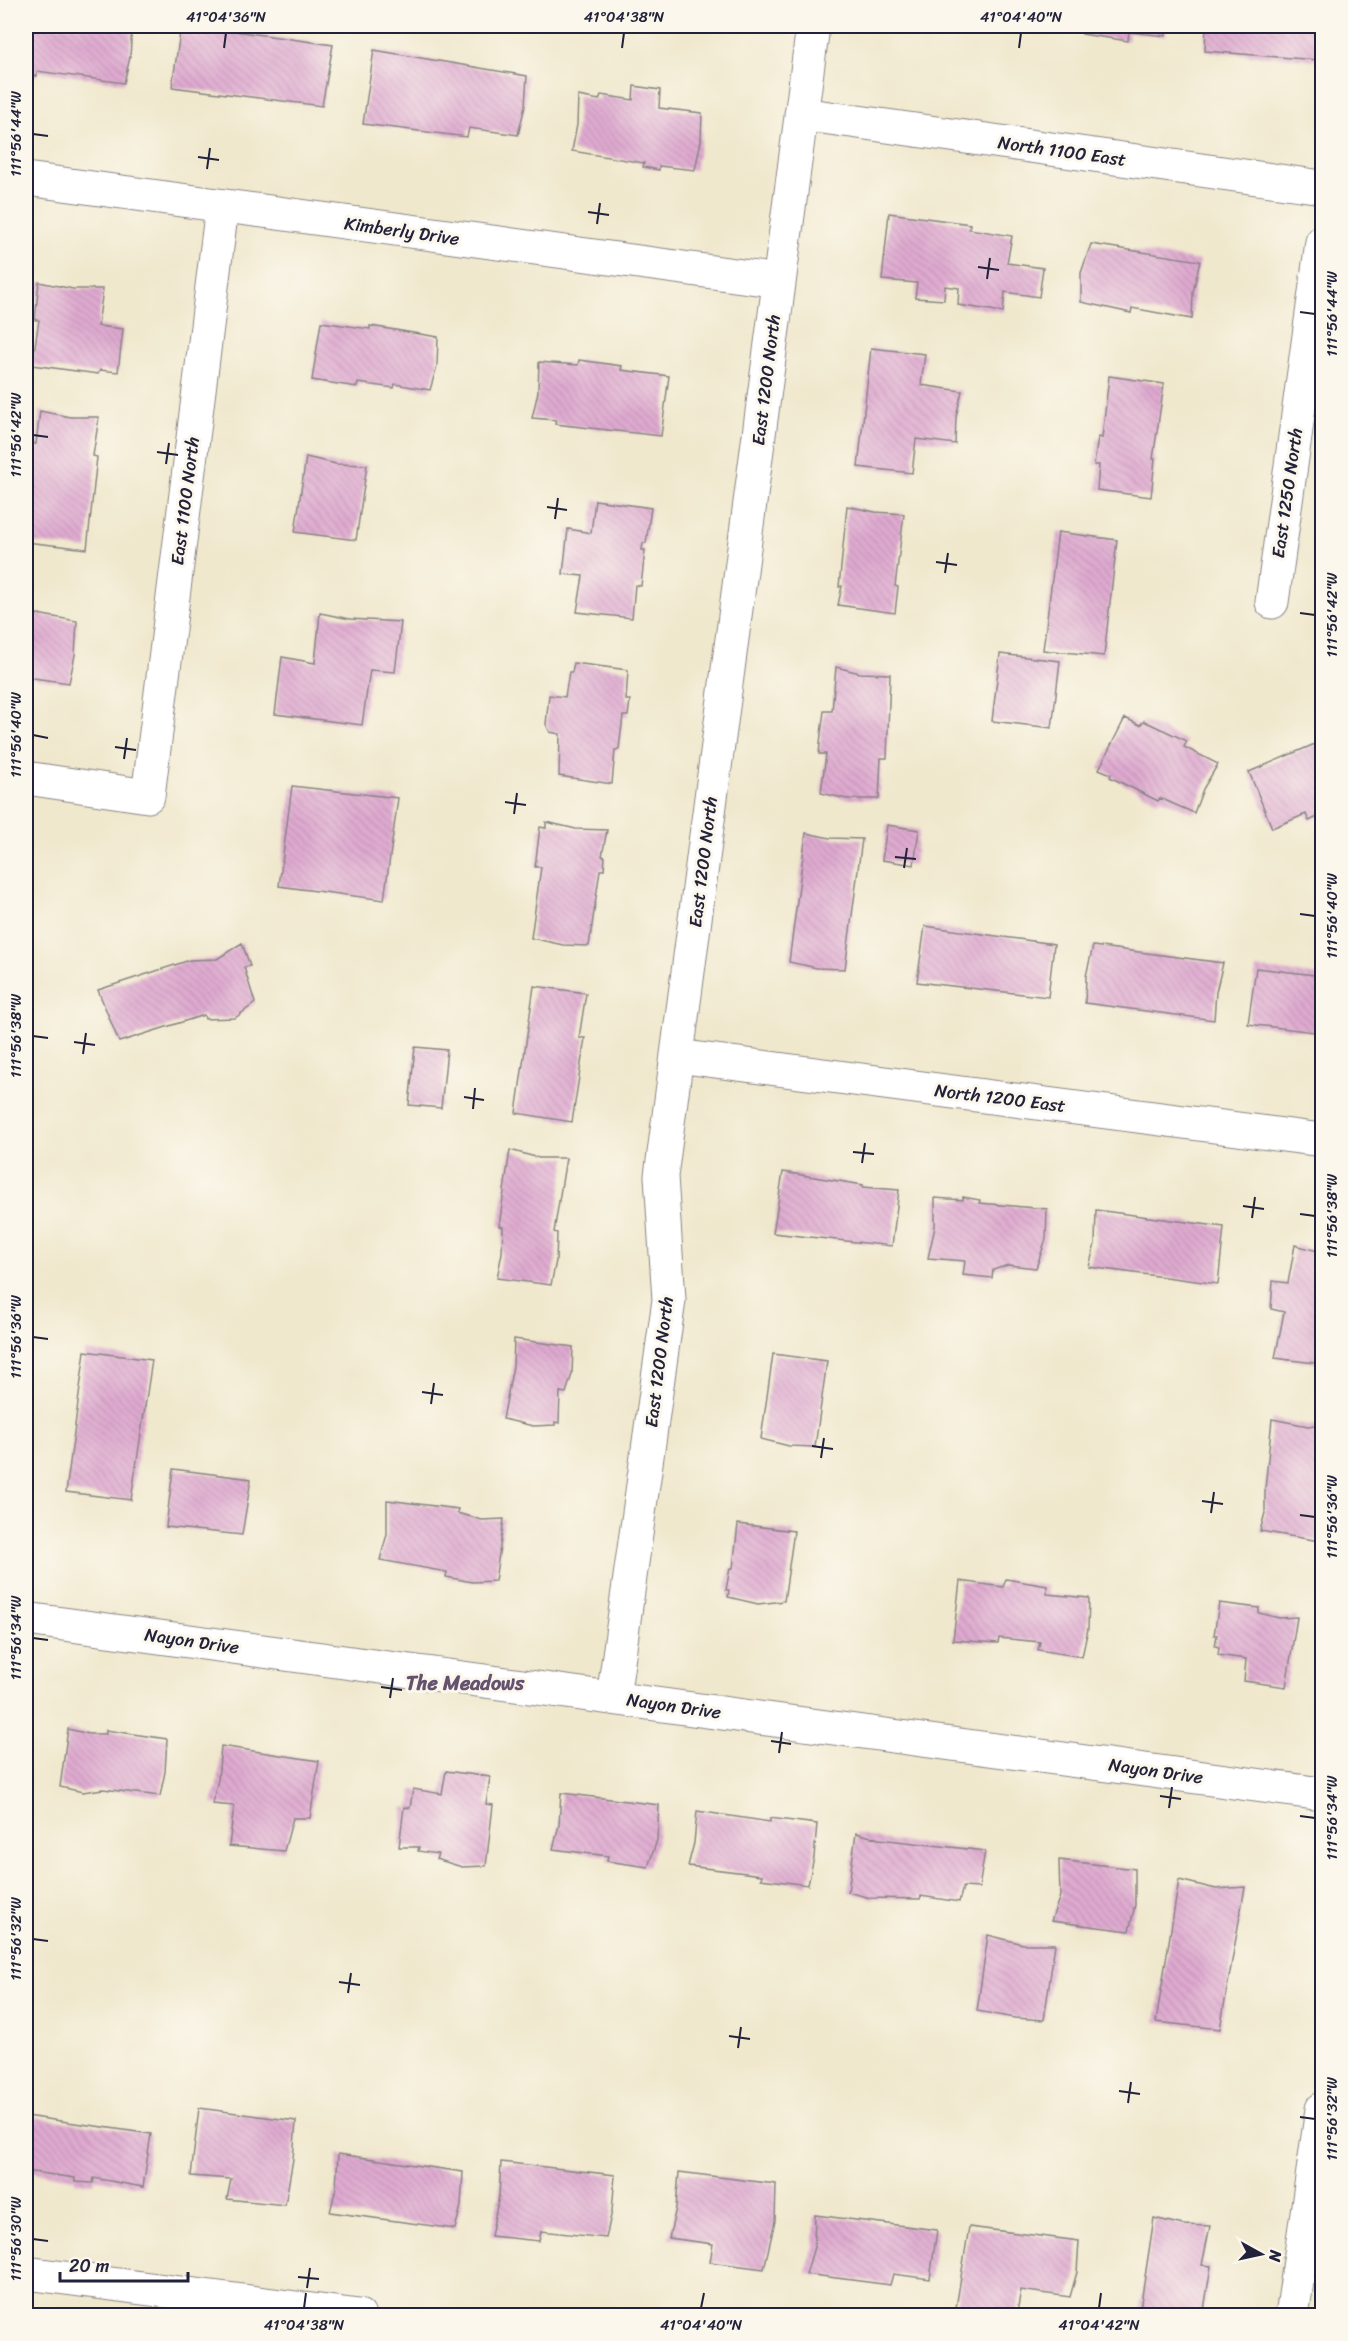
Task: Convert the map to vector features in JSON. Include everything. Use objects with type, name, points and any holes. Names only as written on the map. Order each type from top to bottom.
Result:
[{"type":"street","name":"East 1200 North","points":[[613,1698],[669,1300],[661,1176],[813,26]]},
{"type":"street","name":"North 1100 East","points":[[801,114],[1323,187]]},
{"type":"street","name":"Kimberly Drive","points":[[26,179],[779,281]]},
{"type":"street","name":"East 1100 North","points":[[26,778],[148,796],[222,207]]},
{"type":"street","name":"East 1250 North","points":[[1272,602],[1323,242]]},
{"type":"street","name":"North 1200 East","points":[[677,1056],[1323,1140]]},
{"type":"street","name":"Nayon Drive","points":[[26,1619],[1323,1794]]},
{"type":"street","points":[[1292,2316],[1323,2109]]},
{"type":"street","points":[[26,2273],[340,2314]]},
{"type":"building","points":[[26,26],[132,26],[130,57],[124,83],[37,71],[37,76],[26,76]]},
{"type":"building","points":[[181,26],[199,26],[333,45],[322,106],[172,87]]},
{"type":"building","points":[[1083,26],[1166,26],[1166,36],[1129,32],[1128,41],[1082,34]]},
{"type":"building","points":[[1206,26],[1322,26],[1317,60],[1205,51]]},
{"type":"building","points":[[374,50],[527,76],[525,106],[518,135],[469,128],[467,137],[363,124]]},
{"type":"building","points":[[634,86],[660,90],[659,108],[702,113],[701,141],[695,170],[659,166],[659,170],[643,167],[644,163],[572,151],[577,125],[578,96],[599,100],[601,95],[633,100]]},
{"type":"building","points":[[889,213],[970,224],[969,229],[1012,236],[1007,263],[1043,268],[1039,297],[1005,292],[1003,312],[958,305],[959,288],[945,286],[944,300],[915,298],[917,283],[882,280]]},
{"type":"building","points":[[1091,244],[1200,261],[1193,292],[1192,319],[1132,308],[1131,313],[1081,302],[1081,273]]},
{"type":"building","points":[[39,282],[73,289],[103,289],[98,326],[123,329],[118,372],[100,370],[98,374],[32,365],[39,320],[35,320]]},
{"type":"building","points":[[321,322],[370,329],[370,326],[438,337],[437,366],[430,390],[395,384],[394,388],[358,383],[357,387],[312,380]]},
{"type":"building","points":[[871,348],[925,354],[921,385],[962,391],[956,417],[955,444],[916,439],[912,473],[858,467]]},
{"type":"building","points":[[579,360],[622,366],[621,370],[669,376],[661,436],[555,424],[556,420],[532,418],[538,392],[539,362],[578,365]]},
{"type":"building","points":[[1109,376],[1164,384],[1153,459],[1155,459],[1151,497],[1097,490],[1099,465],[1094,465],[1098,437],[1102,438]]},
{"type":"building","points":[[40,411],[70,417],[99,417],[93,456],[97,457],[87,549],[26,542],[30,499],[26,499],[26,442],[36,444]]},
{"type":"building","points":[[306,457],[336,464],[367,465],[356,540],[295,532]]},
{"type":"building","points":[[595,500],[651,508],[646,543],[643,543],[642,550],[645,550],[641,586],[635,585],[632,618],[577,612],[583,576],[563,574],[568,529],[591,533]]},
{"type":"building","points":[[847,506],[875,512],[904,514],[895,586],[898,587],[895,613],[838,605],[842,586],[839,587]]},
{"type":"building","points":[[1058,532],[1117,540],[1104,656],[1043,650]]},
{"type":"building","points":[[320,613],[350,619],[401,622],[395,672],[370,670],[362,725],[275,714],[282,657],[315,663]]},
{"type":"building","points":[[37,614],[77,621],[75,655],[69,683],[26,677],[26,615],[36,617]]},
{"type":"building","points":[[1000,654],[1060,661],[1052,728],[992,721]]},
{"type":"building","points":[[574,663],[628,670],[626,700],[630,700],[628,716],[623,716],[619,749],[615,750],[612,784],[559,776],[560,734],[550,732],[546,724],[549,695],[565,697],[569,672],[572,672]]},
{"type":"building","points":[[836,667],[860,673],[890,674],[887,758],[881,758],[879,799],[847,799],[821,793],[826,754],[819,754],[821,734],[824,711],[832,711]]},
{"type":"building","points":[[1125,718],[1140,725],[1144,721],[1187,741],[1184,747],[1218,764],[1203,789],[1194,813],[1160,798],[1158,801],[1099,769]]},
{"type":"building","points":[[1322,741],[1322,815],[1309,821],[1306,814],[1272,828],[1249,772]]},
{"type":"building","points":[[292,786],[398,798],[384,900],[279,886]]},
{"type":"building","points":[[546,822],[576,829],[607,830],[602,856],[605,857],[604,870],[600,870],[589,946],[563,945],[531,938],[541,867],[535,867],[540,827],[546,828]]},
{"type":"building","points":[[887,825],[919,830],[914,865],[882,860]]},
{"type":"building","points":[[806,833],[830,838],[862,839],[845,969],[817,968],[789,962]]},
{"type":"building","points":[[925,926],[1054,944],[1048,997],[917,982]]},
{"type":"building","points":[[242,943],[250,966],[244,967],[255,1003],[235,1018],[205,1019],[204,1015],[119,1042],[98,990],[190,960],[217,959]]},
{"type":"building","points":[[1093,946],[1223,963],[1216,992],[1214,1020],[1085,1003],[1086,976]]},
{"type":"building","points":[[1256,968],[1322,976],[1322,1033],[1248,1024]]},
{"type":"building","points":[[534,986],[586,993],[579,1038],[585,1038],[572,1122],[516,1113]]},
{"type":"building","points":[[415,1047],[447,1050],[441,1108],[409,1105]]},
{"type":"building","points":[[510,1150],[539,1158],[566,1158],[554,1232],[557,1233],[556,1261],[551,1285],[497,1278],[502,1253],[503,1227],[499,1226]]},
{"type":"building","points":[[783,1172],[863,1185],[863,1187],[899,1190],[892,1246],[773,1233]]},
{"type":"building","points":[[963,1197],[980,1200],[979,1203],[1047,1209],[1046,1239],[1036,1268],[1008,1265],[993,1270],[992,1278],[963,1275],[965,1261],[928,1258],[935,1227],[935,1198],[963,1200]]},
{"type":"building","points":[[1096,1210],[1224,1227],[1218,1284],[1089,1267],[1095,1244]]},
{"type":"building","points":[[1295,1245],[1322,1252],[1322,1364],[1275,1358],[1284,1312],[1271,1309],[1273,1281],[1288,1283]]},
{"type":"building","points":[[514,1339],[573,1347],[572,1374],[566,1393],[560,1392],[559,1423],[533,1426],[503,1419],[513,1366]]},
{"type":"building","points":[[85,1351],[152,1360],[131,1500],[66,1492]]},
{"type":"building","points":[[773,1354],[827,1361],[815,1447],[789,1446],[761,1439]]},
{"type":"building","points":[[1272,1419],[1308,1426],[1322,1424],[1320,1541],[1260,1531],[1265,1513]]},
{"type":"building","points":[[173,1469],[251,1479],[242,1535],[166,1527]]},
{"type":"building","points":[[387,1500],[458,1509],[457,1513],[482,1520],[504,1519],[495,1581],[472,1582],[446,1577],[447,1572],[380,1560],[387,1534]]},
{"type":"building","points":[[738,1524],[794,1531],[784,1601],[758,1604],[728,1597],[729,1590],[726,1590],[730,1568],[733,1568]]},
{"type":"building","points":[[1006,1579],[1047,1586],[1047,1594],[1089,1598],[1088,1629],[1082,1657],[1038,1650],[1040,1642],[999,1638],[998,1643],[953,1640],[960,1581],[1003,1587]]},
{"type":"building","points":[[1219,1603],[1259,1608],[1259,1613],[1279,1618],[1297,1617],[1286,1687],[1244,1681],[1246,1659],[1218,1655],[1219,1647],[1215,1646],[1217,1635],[1214,1635]]},
{"type":"building","points":[[68,1729],[89,1734],[106,1734],[106,1730],[167,1739],[165,1772],[160,1796],[103,1789],[83,1792],[60,1787]]},
{"type":"building","points":[[221,1746],[319,1761],[310,1818],[293,1818],[284,1851],[229,1846],[234,1806],[212,1804],[218,1780]]},
{"type":"building","points":[[446,1771],[490,1777],[486,1804],[493,1805],[486,1866],[462,1867],[436,1859],[438,1854],[418,1851],[419,1847],[399,1847],[404,1807],[410,1808],[413,1789],[442,1794]]},
{"type":"building","points":[[561,1793],[659,1805],[657,1840],[648,1867],[607,1861],[608,1856],[553,1849],[559,1825]]},
{"type":"building","points":[[697,1811],[770,1822],[770,1818],[817,1824],[814,1857],[808,1885],[761,1879],[762,1875],[688,1866],[694,1843]]},
{"type":"building","points":[[856,1833],[879,1839],[985,1851],[979,1888],[963,1887],[959,1902],[921,1896],[920,1899],[870,1898],[848,1892]]},
{"type":"building","points":[[1059,1860],[1135,1869],[1135,1905],[1129,1931],[1051,1921],[1060,1896]]},
{"type":"building","points":[[1179,1880],[1216,1889],[1245,1887],[1220,2029],[1156,2022]]},
{"type":"building","points":[[988,1935],[1023,1944],[1055,1944],[1044,2020],[1015,2018],[977,2011]]},
{"type":"building","points":[[199,2108],[296,2121],[293,2159],[285,2205],[227,2199],[231,2179],[191,2176]]},
{"type":"building","points":[[26,2116],[151,2134],[143,2187],[94,2178],[93,2183],[75,2182],[75,2178],[26,2171]]},
{"type":"building","points":[[338,2154],[463,2172],[461,2206],[455,2229],[330,2212],[336,2188]]},
{"type":"building","points":[[501,2162],[615,2175],[612,2211],[606,2238],[541,2231],[539,2241],[491,2236],[499,2196]]},
{"type":"building","points":[[679,2172],[776,2184],[775,2221],[764,2269],[710,2262],[713,2244],[669,2238],[676,2208]]},
{"type":"building","points":[[815,2215],[937,2230],[930,2279],[893,2274],[890,2285],[806,2274],[814,2247]]},
{"type":"building","points":[[1154,2218],[1183,2225],[1210,2226],[1202,2265],[1211,2266],[1203,2316],[1139,2316]]},
{"type":"building","points":[[969,2227],[1079,2241],[1077,2272],[1070,2297],[1021,2290],[1017,2312],[956,2308]]},
{"type":"district","name":"The Meadows","points":[[465,1683]]}]
